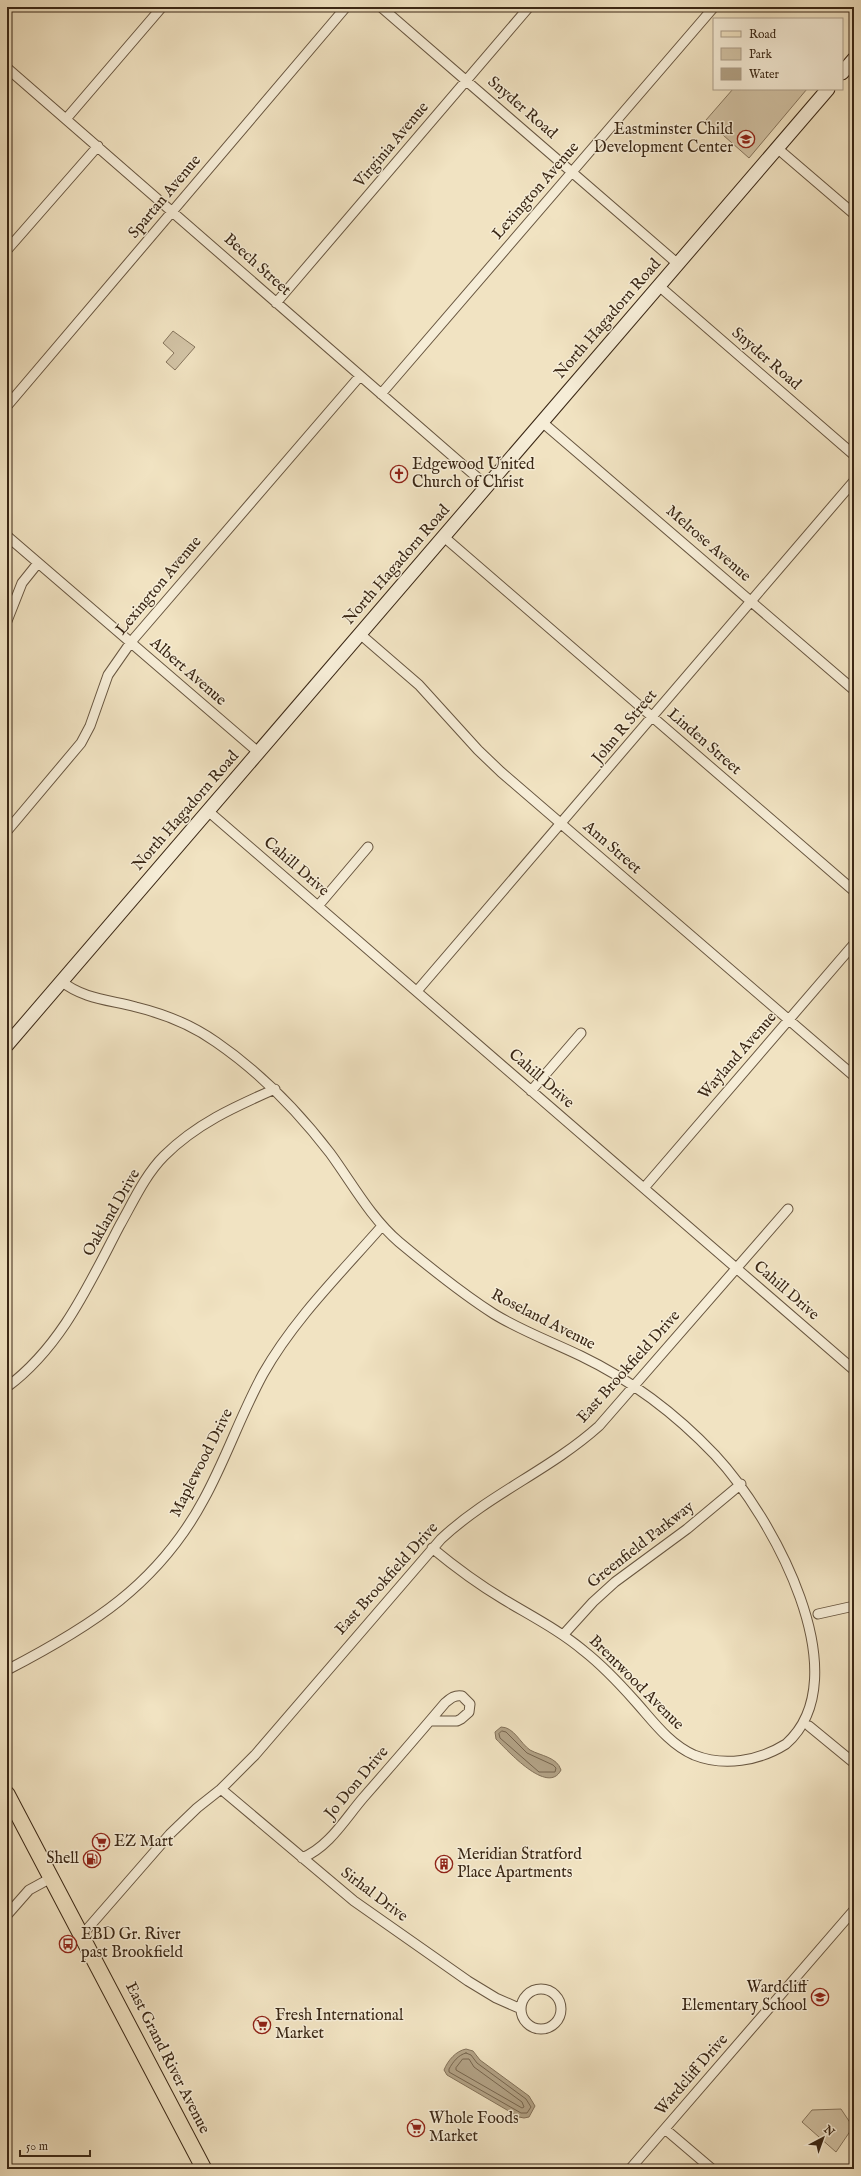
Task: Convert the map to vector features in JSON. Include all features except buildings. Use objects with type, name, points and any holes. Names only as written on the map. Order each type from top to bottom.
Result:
[{"type":"main road","name":"East Grand River Avenue","points":[[7,1794],[204,2169]]},
{"type":"street","points":[[66,119],[162,7]]},
{"type":"street","name":"Spartan Avenue","points":[[7,406],[346,7]]},
{"type":"street","name":"Snyder Road","points":[[381,7],[678,264]]},
{"type":"street","name":"Virginia Avenue","points":[[276,303],[530,7]]},
{"type":"street","name":"Lexington Avenue","points":[[381,394],[714,7]]},
{"type":"street","points":[[843,71],[854,58]]},
{"type":"street","name":"Beech Street","points":[[7,68],[172,210],[276,303],[487,486]]},
{"type":"street","name":"North Hagadorn Road","points":[[7,1045],[827,90]]},
{"type":"street","points":[[7,250],[98,146]]},
{"type":"street","points":[[777,148],[854,214]]},
{"type":"street","name":"Snyder Road","points":[[659,286],[854,455]]},
{"type":"street","name":"Lexington Avenue","points":[[7,832],[81,743],[90,726],[108,675],[131,642],[360,376]]},
{"type":"street","name":"Melrose Avenue","points":[[542,422],[854,690]]},
{"type":"street","name":"John R Street","points":[[417,991],[562,824],[854,481]]},
{"type":"street","name":"Albert Avenue","points":[[7,536],[258,752]]},
{"type":"street","name":"Linden Street","points":[[444,537],[854,891]]},
{"type":"street","points":[[7,620],[22,583],[38,563]]},
{"type":"street","name":"Ann Street","points":[[360,634],[419,685],[478,750],[854,1076]]},
{"type":"street","name":"Cahill Drive","points":[[208,811],[854,1370]]},
{"type":"street","points":[[318,906],[368,847]]},
{"type":"street","name":"Wayland Avenue","points":[[644,1188],[854,944]]},
{"type":"street","name":"Roseland Avenue","points":[[61,981],[72,991],[88,997],[138,1007],[181,1022],[219,1044],[275,1089],[288,1101],[310,1127],[382,1226],[396,1239],[440,1275],[496,1315],[522,1329],[581,1356],[635,1387],[676,1418],[713,1452],[741,1484],[779,1538],[809,1593]]},
{"type":"street","points":[[531,1091],[581,1033]]},
{"type":"street","name":"Oakland Drive","points":[[7,1387],[35,1363],[72,1316],[143,1184],[163,1157],[188,1134],[208,1120],[275,1089]]},
{"type":"street","name":"East Brookfield Drive","points":[[82,1935],[170,1834],[197,1808],[221,1789],[259,1750],[432,1548],[450,1530],[476,1509],[577,1445],[604,1421],[788,1209]]},
{"type":"street","name":"Maplewood Drive","points":[[7,1670],[70,1636],[119,1603],[144,1581],[164,1558],[203,1501],[263,1374],[277,1352],[300,1321],[382,1226]]},
{"type":"street","name":"Greenfield Parkway","points":[[564,1634],[593,1602],[615,1582],[687,1529],[741,1484]]},
{"type":"street","name":"Brentwood Avenue","points":[[432,1548],[470,1579],[564,1634],[605,1668],[662,1732],[676,1745],[696,1755],[717,1760],[742,1761],[761,1757],[785,1745],[809,1726]]},
{"type":"street","points":[[818,1614],[854,1606]]},
{"type":"street","points":[[818,1709],[809,1726],[854,1763]]},
{"type":"street","name":"Jo Don Drive","points":[[302,1858],[312,1854],[329,1838],[430,1721]]},
{"type":"street","name":"Sirhal Drive","points":[[221,1789],[354,1901],[468,1981],[496,1998],[521,2009]]},
{"type":"street","points":[[7,1916],[29,1890],[51,1878]]},
{"type":"street","name":"Wardcliff Drive","points":[[630,2169],[854,1910]]},
{"type":"street","points":[[543,1989],[550,1991],[559,2000],[561,2013],[555,2024],[543,2030],[530,2026],[525,2022],[521,2009],[522,2002],[530,1992],[543,1989]]},
{"type":"street","points":[[665,2129],[712,2169]]},
{"type":"green space","name":"Eastminster Child Development Center","points":[[732,90],[806,90],[749,158],[706,120]]},
{"type":"green space","points":[[173,331],[195,347],[175,370],[166,362],[174,353],[163,343]]},
{"type":"green space","points":[[841,2109],[853,2127],[836,2152],[802,2122],[812,2110]]},
{"type":"water","points":[[501,1727],[513,1732],[530,1750],[556,1762],[561,1770],[555,1777],[547,1778],[538,1775],[528,1768],[496,1739],[495,1732]]},
{"type":"water","points":[[466,2049],[473,2051],[480,2060],[529,2096],[535,2106],[529,2117],[519,2117],[447,2075],[444,2070],[450,2059],[462,2050]]},
{"type":"place","name":"Eastminster Child Development Center","points":[[746,139]]},
{"type":"place","name":"Edgewood United Church of Christ","points":[[399,474]]},
{"type":"place","name":"EZ Mart","points":[[101,1842]]},
{"type":"place","name":"Shell","points":[[92,1859]]},
{"type":"place","name":"Meridian Stratford Place Apartments","points":[[444,1864]]},
{"type":"place","name":"EBD Gr. River past Brookfield","points":[[68,1944]]},
{"type":"place","name":"Wardcliff Elementary School","points":[[820,1997]]},
{"type":"place","name":"Fresh International Market","points":[[262,2025]]},
{"type":"place","name":"Whole Foods Market","points":[[416,2128]]}]
